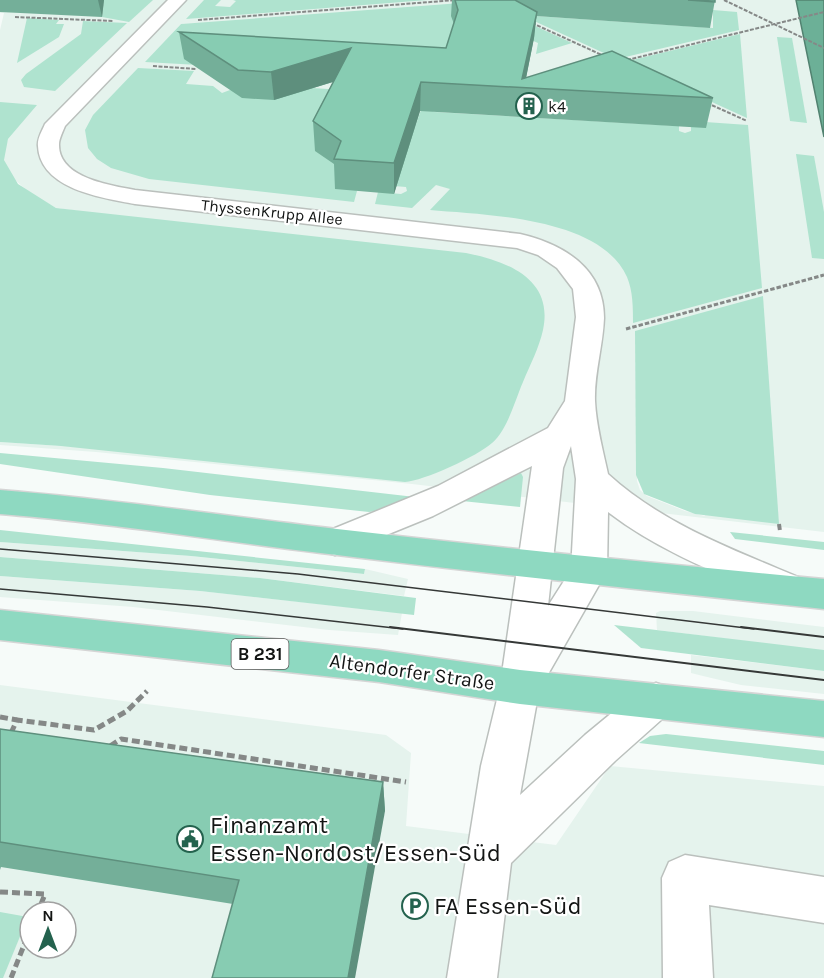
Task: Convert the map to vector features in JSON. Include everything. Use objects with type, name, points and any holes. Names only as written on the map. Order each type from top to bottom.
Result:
[{"type":"main road","points":[[0,502],[76,508],[335,542],[589,571],[808,592]]},
{"type":"main road","name":"Altendorfer Straße","points":[[0,625],[379,666],[519,687],[824,719]]},
{"type":"street","name":"ThyssenKrupp Allee","points":[[178,0],[55,124],[48,138],[47,151],[52,162],[64,174],[102,190],[151,200],[504,238],[533,245],[566,263],[581,280],[589,302],[588,338],[580,401],[592,479],[589,571],[519,687]]},
{"type":"street","name":"ThyssenKrupp Allee","points":[[519,687],[547,468],[559,436],[580,401]]},
{"type":"street","name":"ThyssenKrupp Allee","points":[[335,542],[440,500],[507,467],[559,436]]},
{"type":"street","points":[[592,479],[611,499],[636,518],[686,543],[808,592]]},
{"type":"street","points":[[472,978],[507,740],[519,687]]},
{"type":"street","points":[[490,852],[600,748],[656,700]]},
{"type":"street","points":[[688,978],[685,878],[824,900]]},
{"type":"path","points":[[15,17],[154,23],[456,0]]},
{"type":"path","points":[[724,0],[824,48]]},
{"type":"path","points":[[618,62],[824,12]]},
{"type":"path","points":[[533,23],[607,57]]},
{"type":"path","points":[[704,101],[747,121]]},
{"type":"path","points":[[588,338],[824,275]]},
{"type":"path","points":[[779,524],[780,531]]},
{"type":"path","points":[[0,717],[94,730],[127,711],[147,691]]},
{"type":"path","points":[[8,739],[17,720]]},
{"type":"path","points":[[107,748],[121,739],[406,782]]},
{"type":"path","points":[[0,892],[45,894],[43,900]]},
{"type":"path","points":[[11,978],[18,960]]},
{"type":"shaded area","points":[[0,0],[824,0],[824,532],[412,484],[96,452],[0,445],[0,442],[61,446],[108,215],[56,208],[27,191],[10,175],[4,160],[4,151],[8,139],[23,121],[0,102],[0,30],[4,13],[0,13]],"holes":[[[505,13],[452,18],[146,62],[181,24]],[[635,331],[705,516],[647,496],[640,490],[637,481]]]},
{"type":"shaded area","points":[[104,0],[153,0],[129,22],[102,17]]},
{"type":"shaded area","points":[[204,0],[221,0],[215,6],[230,7],[236,1],[233,0],[427,0],[186,19]]},
{"type":"shaded area","points":[[796,0],[824,0],[824,137]]},
{"type":"shaded area","points":[[461,3],[505,12],[572,43],[536,54],[538,43],[511,31],[456,21],[444,79],[145,62],[181,24]]},
{"type":"shaded area","points":[[713,10],[737,12],[739,30],[617,59],[521,15],[713,28]]},
{"type":"shaded area","points":[[27,18],[59,20],[56,24],[64,24],[59,37],[17,63]]},
{"type":"shaded area","points":[[83,21],[127,23],[55,91],[24,87],[21,80],[26,74],[81,34]]},
{"type":"shaded area","points":[[740,34],[747,118],[624,62]]},
{"type":"shaded area","points":[[777,37],[792,38],[807,123],[790,121]]},
{"type":"shaded area","points":[[138,68],[194,71],[186,84],[213,86],[222,93],[230,90],[312,88],[344,90],[343,171],[357,191],[354,202],[149,179],[111,168],[97,159],[88,148],[85,130],[93,115]]},
{"type":"shaded area","points":[[0,102],[37,105],[8,139],[4,160],[18,184],[56,208],[466,253],[496,261],[524,275],[541,297],[544,312],[543,330],[511,414],[498,437],[463,461],[437,473],[405,482],[61,446],[0,442]]},
{"type":"shaded area","points":[[422,107],[435,112],[679,126],[679,131],[685,133],[691,131],[691,121],[748,125],[762,288],[633,323],[632,294],[627,277],[613,257],[593,242],[568,231],[539,223],[481,214],[430,210],[450,189],[436,185],[412,208],[375,204],[378,192],[401,194],[407,191],[406,187],[394,186]]},
{"type":"shaded area","points":[[796,154],[814,156],[824,212],[824,259],[812,258]]},
{"type":"shaded area","points":[[763,296],[779,524],[695,514],[644,494],[636,475],[635,331]]},
{"type":"shaded area","points":[[0,453],[163,468],[415,497],[384,510],[369,512],[210,495],[0,464]]},
{"type":"shaded area","points":[[521,473],[523,477],[520,507],[462,501]]},
{"type":"shaded area","points":[[0,530],[365,569],[364,574],[191,556],[0,542]]},
{"type":"shaded area","points":[[730,532],[824,542],[824,550],[735,539]]},
{"type":"shaded area","points":[[0,542],[191,556],[364,574],[365,569],[408,579],[404,596],[260,578],[0,557]]},
{"type":"shaded area","points":[[0,557],[260,578],[416,598],[414,615],[200,591],[0,576]]},
{"type":"shaded area","points":[[0,576],[200,591],[402,613],[398,635],[329,630],[133,607],[0,597]]},
{"type":"shaded area","points":[[693,611],[824,627],[824,651],[657,630],[656,613]]},
{"type":"shaded area","points":[[614,625],[824,650],[824,671],[641,648]]},
{"type":"shaded area","points":[[691,655],[824,671],[824,694],[741,685],[691,673]]},
{"type":"shaded area","points":[[0,685],[386,735],[411,753],[406,826],[556,845],[610,766],[824,786],[824,978],[0,978]]},
{"type":"shaded area","points":[[666,734],[824,751],[824,765],[639,743],[650,736]]},
{"type":"shaded area","points":[[0,912],[18,915],[18,941],[3,978],[0,978]]},
{"type":"building","points":[[455,0],[515,0],[537,12],[522,79],[612,51],[713,98],[421,82],[394,163],[334,159],[341,141],[313,121],[351,48],[271,72],[238,70],[179,32],[446,48],[458,10]]},
{"type":"building","points":[[688,0],[715,0],[715,2]]},
{"type":"building","name":"Finanzamt Essen-NordOst/Essen-Süd","points":[[0,729],[383,782],[348,978],[212,978],[239,880],[0,842]]},
{"type":"tram line","points":[[0,549],[298,574],[754,629]]},
{"type":"tram line","points":[[0,589],[207,607],[403,629]]},
{"type":"tram line","points":[[390,627],[824,680]]},
{"type":"tram line","points":[[741,627],[824,637]]},
{"type":"place","name":"k4","points":[[529,106]]},
{"type":"place","name":"Finanzamt Essen-NordOst/Essen-Süd","points":[[190,839]]},
{"type":"place","name":"FA Essen-Süd","points":[[415,906]]}]
